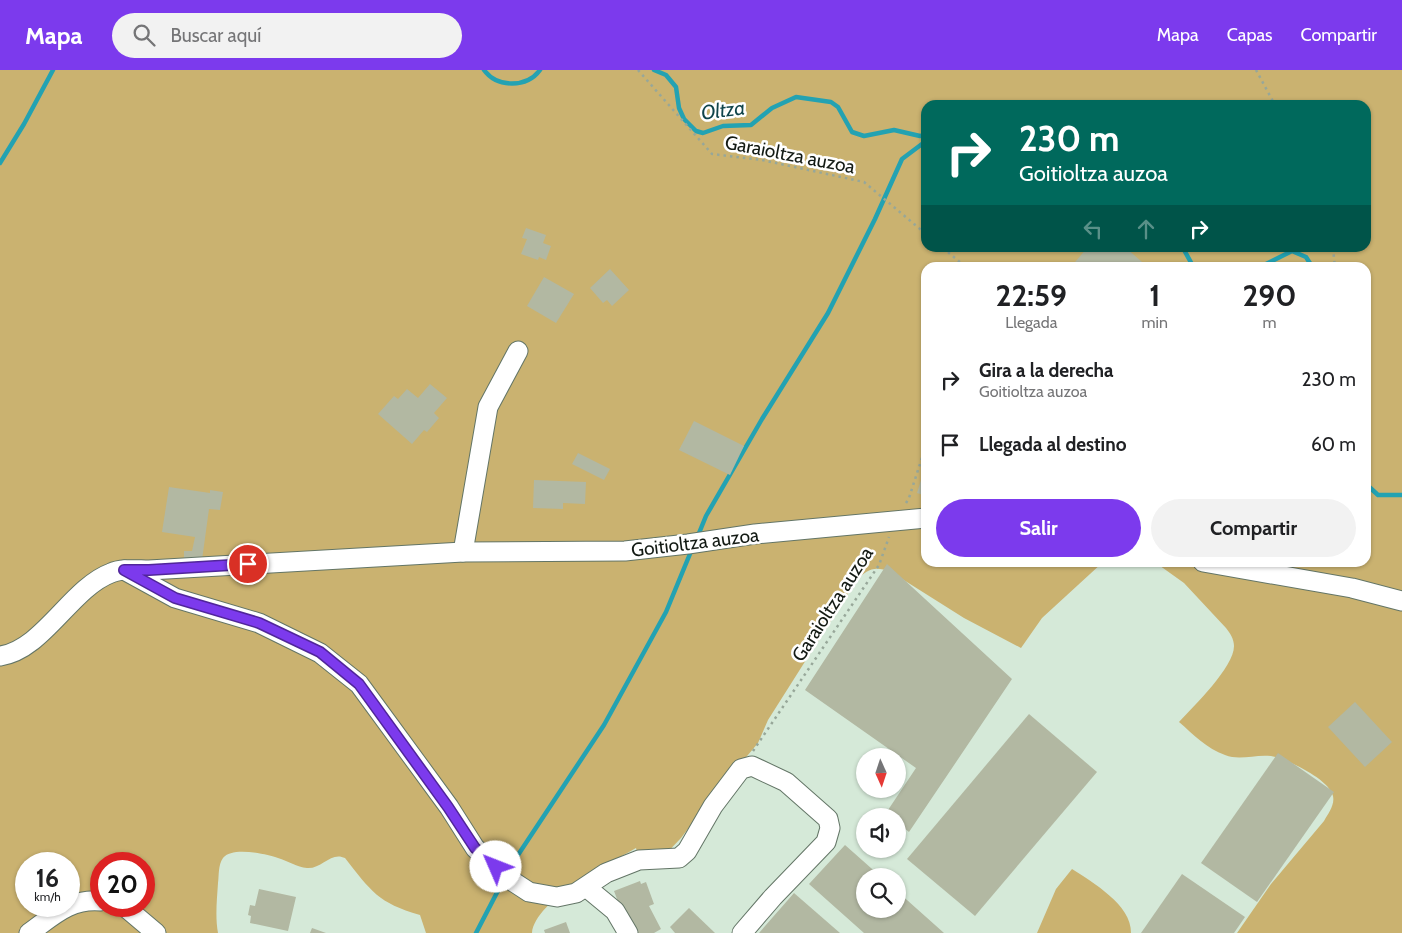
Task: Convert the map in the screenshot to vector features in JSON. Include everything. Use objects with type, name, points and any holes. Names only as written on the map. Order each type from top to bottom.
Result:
[{"type":"lane","points":[[463,552],[488,407],[518,351]]},
{"type":"lane","name":"Goitioltza auzoa","points":[[0,656],[26,646],[97,580],[112,572],[124,570],[463,552],[624,551],[755,534],[921,518]]},
{"type":"lane","points":[[1241,567],[1352,588],[1402,601]]},
{"type":"lane","points":[[124,570],[175,598],[259,623],[320,652],[359,684],[448,807],[475,848],[506,877],[529,892],[557,897],[576,893],[606,873],[639,860],[679,858],[686,851],[712,806],[741,769],[752,766],[786,782],[828,819],[830,828],[826,842],[772,897],[742,933]]},
{"type":"lane","points":[[586,886],[614,911],[628,933]]},
{"type":"lane","points":[[29,933],[64,908],[83,900],[90,900]]},
{"type":"lane","points":[[137,917],[156,933]]},
{"type":"path","name":"Garaioltza auzoa","points":[[638,70],[712,154],[762,160],[864,182],[921,230]]},
{"type":"path","points":[[1256,70],[1271,100]]},
{"type":"path","points":[[948,252],[960,262]]},
{"type":"path","name":"Garaioltza auzoa","points":[[741,769],[781,707],[879,565],[894,520],[909,498],[921,461]]},
{"type":"shaded area","points":[[0,70],[1402,70],[1402,933],[1237,933],[1271,884],[1324,821],[1332,806],[1333,796],[1324,783],[1297,765],[1271,756],[1231,757],[1225,755],[1206,745],[1179,722],[1221,675],[1232,655],[1234,643],[1232,636],[1226,628],[1184,583],[1162,567],[1371,567],[1371,262],[921,262],[921,567],[1098,567],[1042,618],[1021,648],[964,618],[891,572],[872,569],[864,573],[856,581],[768,720],[758,743],[681,838],[660,860],[637,852],[636,848],[592,873],[560,895],[546,908],[537,920],[532,933],[426,933],[420,915],[394,906],[376,894],[345,858],[340,856],[331,858],[317,866],[307,868],[282,859],[249,852],[227,854],[220,864],[216,908],[218,933],[0,933]]},
{"type":"shaded area","points":[[1072,869],[1100,888],[1118,904],[1130,923],[1131,933],[1037,933],[1056,889]]},
{"type":"building","points":[[526,228],[546,235],[543,243],[551,246],[546,260],[539,257],[538,260],[521,254],[527,239],[522,238]]},
{"type":"building","points":[[1084,252],[1131,252],[1142,262],[1075,262]]},
{"type":"building","points":[[610,269],[629,290],[612,306],[607,300],[603,303],[590,288]]},
{"type":"building","points":[[544,277],[574,294],[556,323],[527,306]]},
{"type":"building","points":[[430,384],[447,398],[434,413],[439,418],[427,432],[424,430],[412,444],[378,414],[394,396],[398,399],[407,389],[418,398]]},
{"type":"building","points":[[694,421],[744,446],[730,475],[679,450]]},
{"type":"building","points":[[578,453],[610,469],[604,480],[572,464]]},
{"type":"building","points":[[534,480],[586,482],[585,504],[563,503],[563,509],[533,508]]},
{"type":"building","points":[[921,480],[921,494],[917,493]]},
{"type":"building","points":[[169,487],[210,493],[210,490],[223,492],[220,510],[209,509],[202,560],[184,561],[184,551],[192,551],[195,537],[162,532]]},
{"type":"building","points":[[887,564],[1012,679],[909,832],[906,830],[906,808],[889,808],[896,798],[906,798],[906,783],[916,768],[906,761],[906,748],[888,748],[805,690]]},
{"type":"building","points":[[1355,702],[1392,742],[1365,767],[1328,727]]},
{"type":"building","points":[[1029,714],[1097,772],[975,916],[907,859]]},
{"type":"building","points":[[1278,753],[1334,792],[1257,902],[1201,863]]},
{"type":"building","points":[[845,845],[856,855],[856,858],[860,858],[871,868],[856,868],[856,918],[906,918],[906,899],[944,933],[864,933],[809,884]]},
{"type":"building","points":[[1182,874],[1245,917],[1234,933],[1141,933]]},
{"type":"building","points":[[640,881],[641,884],[646,882],[654,904],[649,906],[661,929],[654,933],[635,933],[625,920],[614,891]]},
{"type":"building","points":[[259,889],[296,897],[288,931],[250,923],[251,916],[248,915],[250,905],[255,906]]},
{"type":"building","points":[[794,893],[840,933],[759,933]]},
{"type":"building","points":[[689,908],[715,933],[675,933],[670,927]]},
{"type":"building","points":[[566,922],[570,933],[545,933],[544,930]]},
{"type":"building","points":[[312,928],[326,933],[310,933]]},
{"type":"waterway","points":[[0,163],[24,124],[53,70]]},
{"type":"waterway","name":"Oltza","points":[[484,70],[496,80],[512,84],[528,80],[540,70]]},
{"type":"waterway","name":"Oltza","points":[[654,70],[666,75],[676,87],[679,108],[684,119],[696,131],[703,133],[723,126],[751,125],[772,108],[796,97],[831,102],[838,107],[852,132],[864,136],[894,130],[921,136]]},
{"type":"waterway","points":[[697,538],[706,516],[762,419],[828,313],[875,219],[902,159],[921,145]]},
{"type":"waterway","name":"Oltza","points":[[1185,252],[1191,262]]},
{"type":"waterway","name":"Oltza","points":[[1270,262],[1290,252]]},
{"type":"waterway","name":"Oltza","points":[[1294,252],[1306,257],[1309,262]]},
{"type":"waterway","name":"Oltza","points":[[1371,489],[1378,495],[1402,495]]},
{"type":"waterway","points":[[508,872],[604,725],[666,612],[692,549]]},
{"type":"waterway","points":[[476,933],[503,881]]},
{"type":"route","points":[[248,564],[124,570],[175,598],[259,623],[320,652],[359,684],[448,807],[475,848],[496,867]]}]
